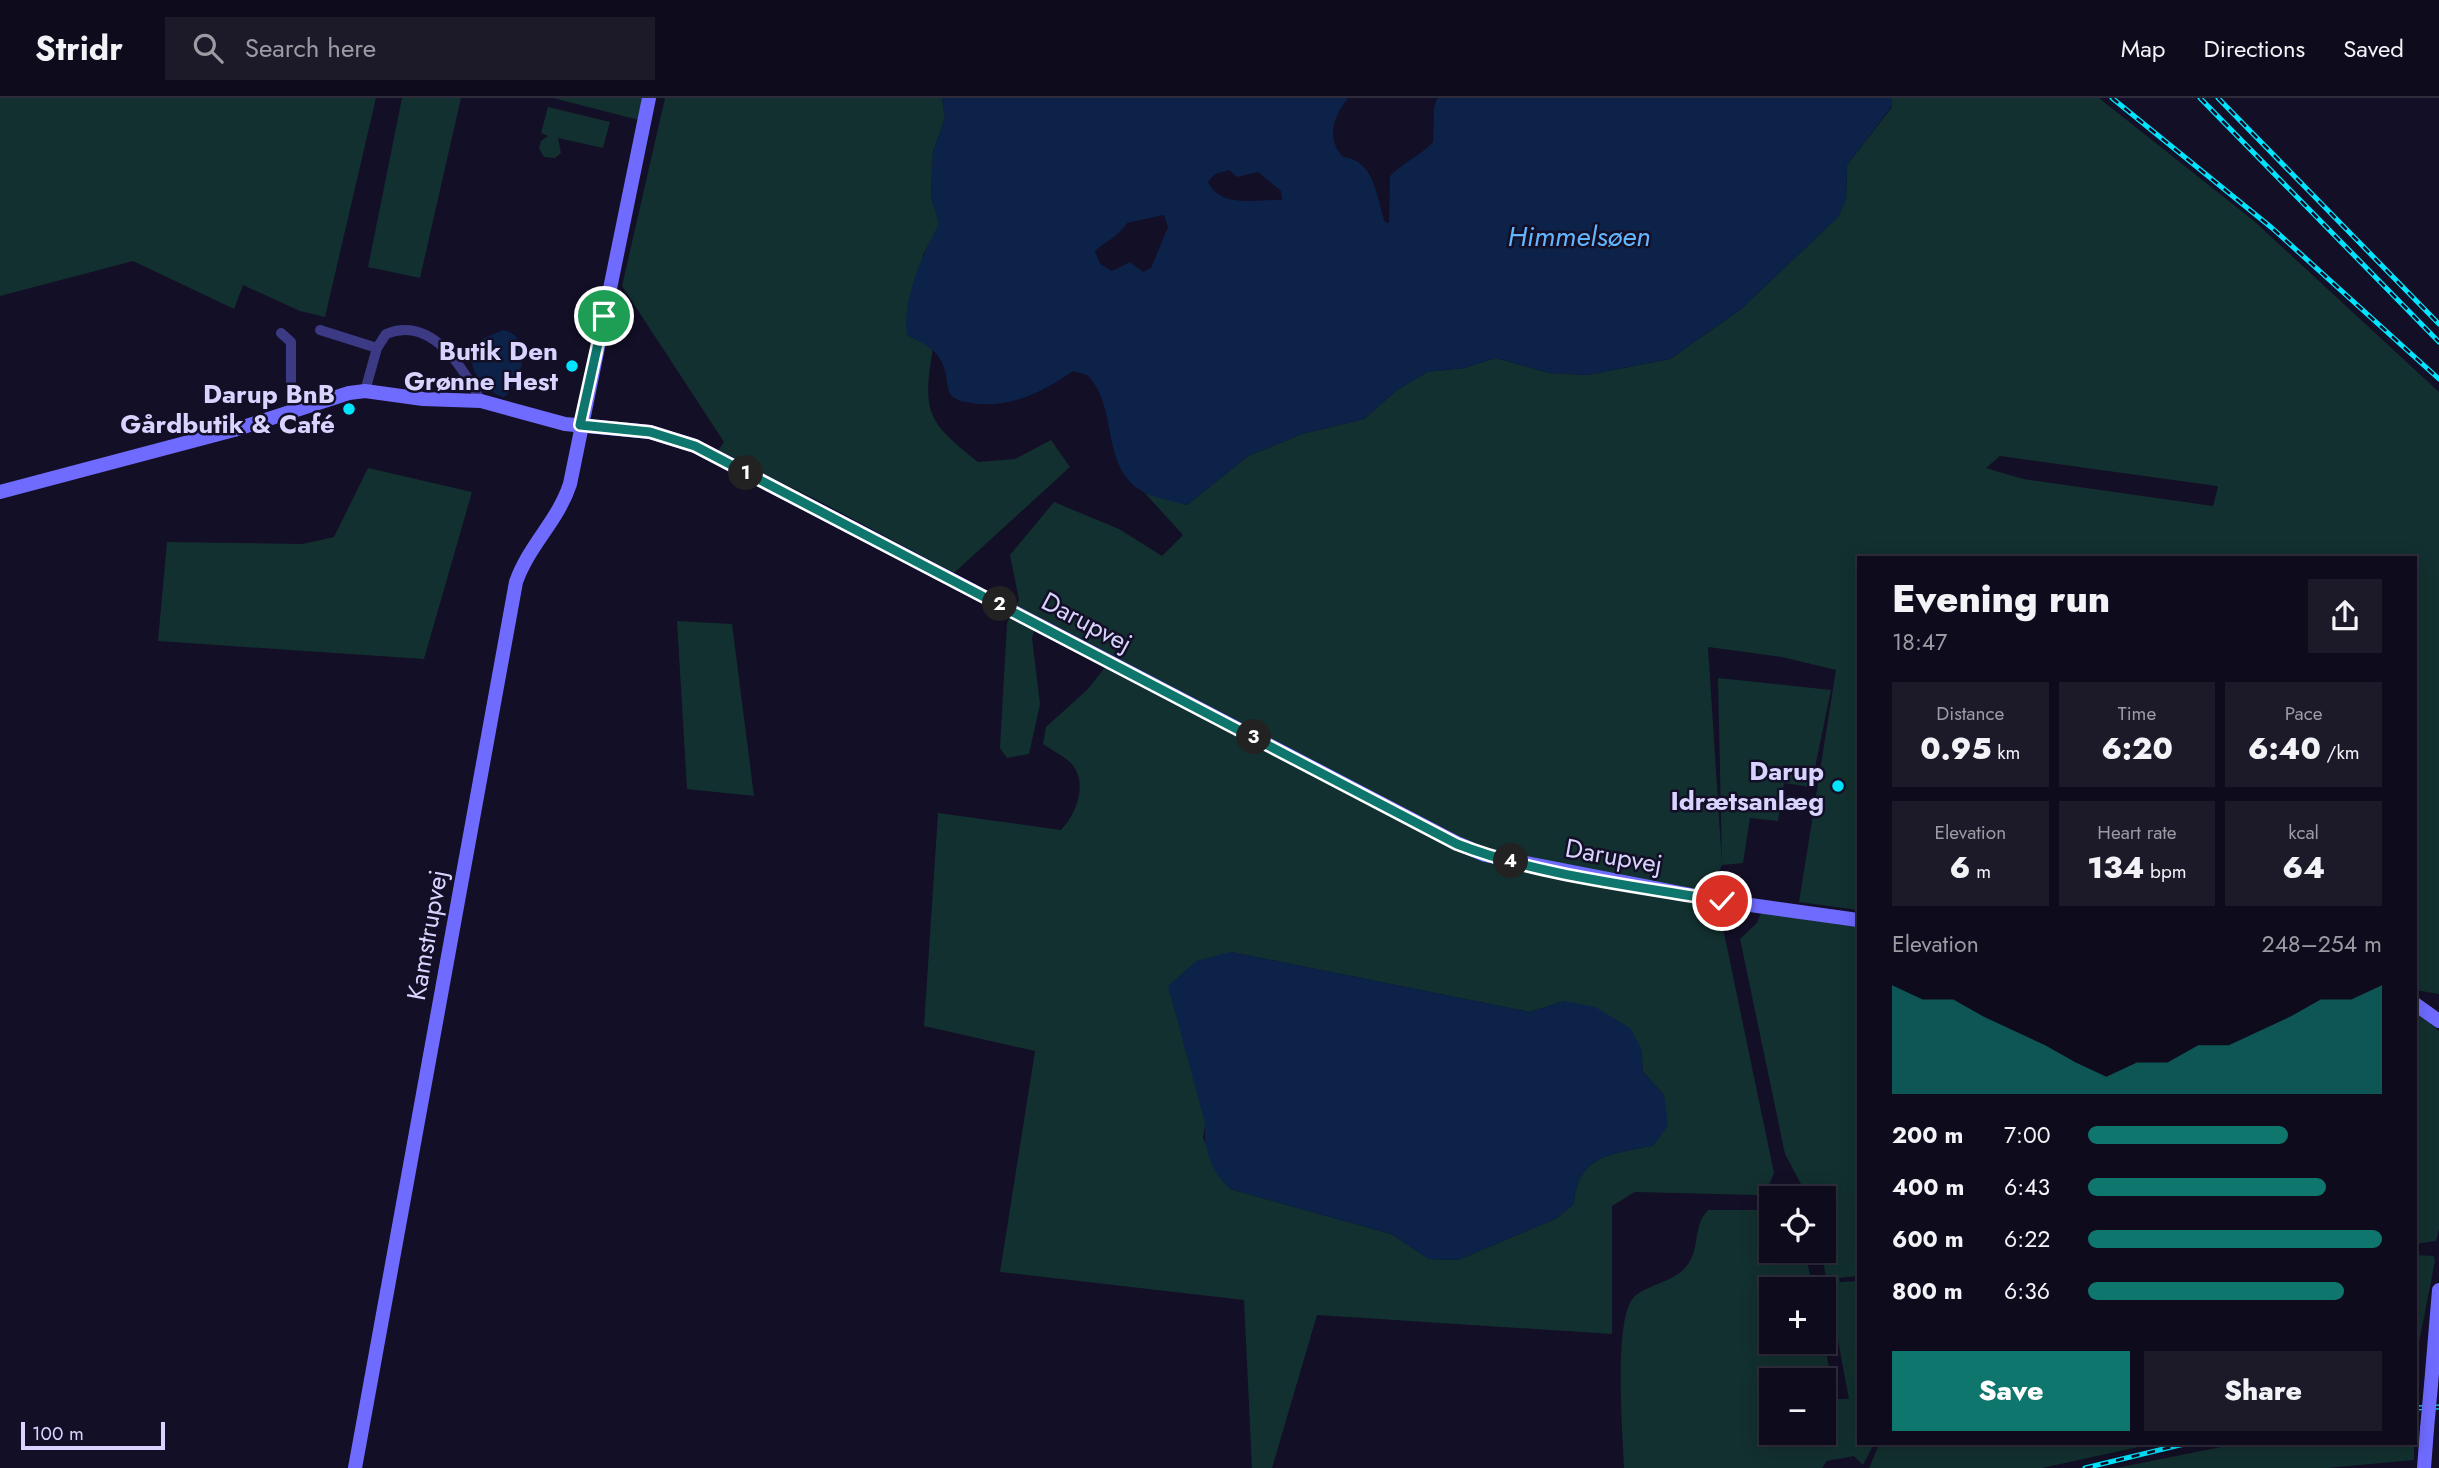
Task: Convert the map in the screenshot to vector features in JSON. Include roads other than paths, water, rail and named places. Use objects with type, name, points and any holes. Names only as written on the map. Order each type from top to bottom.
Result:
[{"type":"street","name":"Kamstrupvej","points":[[355,1468],[516,582],[533,545],[563,506],[649,98]]},
{"type":"street","points":[[320,330],[377,348]]},
{"type":"street","points":[[365,391],[377,348],[386,334],[394,331],[426,336],[460,362],[481,401]]},
{"type":"street","points":[[281,333],[291,342],[291,404],[294,412]]},
{"type":"street","name":"Darupvej","points":[[0,492],[294,412],[349,393],[365,391],[423,399],[481,401],[552,421],[650,432],[695,446],[1457,844],[1485,855],[1716,900],[1857,920]]},
{"type":"street","points":[[2417,1005],[2439,1021]]},
{"type":"street","points":[[2424,1468],[2439,1290]]},
{"type":"water","name":"Himmelsøen","points":[[942,98],[1348,98],[1335,120],[1334,142],[1343,157],[1354,160],[1368,172],[1385,222],[1389,223],[1390,176],[1433,142],[1437,98],[1891,98],[1892,106],[1847,165],[1846,199],[1838,217],[1740,310],[1670,359],[1587,375],[1549,373],[1496,358],[1464,368],[1427,372],[1397,390],[1364,419],[1302,434],[1248,456],[1187,505],[1145,493],[1128,479],[1119,466],[1114,451],[1103,403],[1097,388],[1087,375],[1073,371],[1038,392],[1012,401],[986,404],[964,402],[950,394],[944,367],[937,354],[907,335],[910,292],[920,263],[939,224],[931,197],[933,152],[945,118]],"holes":[[[1229,170],[1237,177],[1258,172],[1281,191],[1282,200],[1240,201],[1222,196],[1208,182],[1215,174]],[[1164,215],[1168,227],[1151,268],[1143,272],[1130,262],[1112,271],[1100,264],[1095,251],[1127,223]]]},
{"type":"water","points":[[503,330],[513,334],[522,350],[520,371],[504,397],[482,383],[476,375],[471,358],[478,342]]},
{"type":"water","points":[[1231,952],[1530,1012],[1564,1001],[1595,1007],[1630,1028],[1641,1048],[1643,1072],[1664,1095],[1668,1125],[1654,1145],[1612,1155],[1590,1166],[1582,1175],[1574,1204],[1557,1218],[1458,1260],[1429,1259],[1391,1234],[1230,1189],[1218,1175],[1210,1159],[1205,1141],[1205,1123],[1168,986],[1196,961]]},
{"type":"railway","points":[[2112,98],[2272,228],[2439,379]]},
{"type":"railway","points":[[2200,98],[2439,342]]},
{"type":"railway","points":[[2218,98],[2439,324]]},
{"type":"railway","points":[[2417,1408],[2439,1407]]},
{"type":"railway","points":[[2085,1468],[2180,1445]]},
{"type":"place","name":"Butik Den Grønne Hest","points":[[572,366]]},
{"type":"place","name":"Darup BnB Gårdbutik & Café","points":[[349,409]]},
{"type":"place","name":"Darup Idrætsanlæg","points":[[1838,786]]}]
